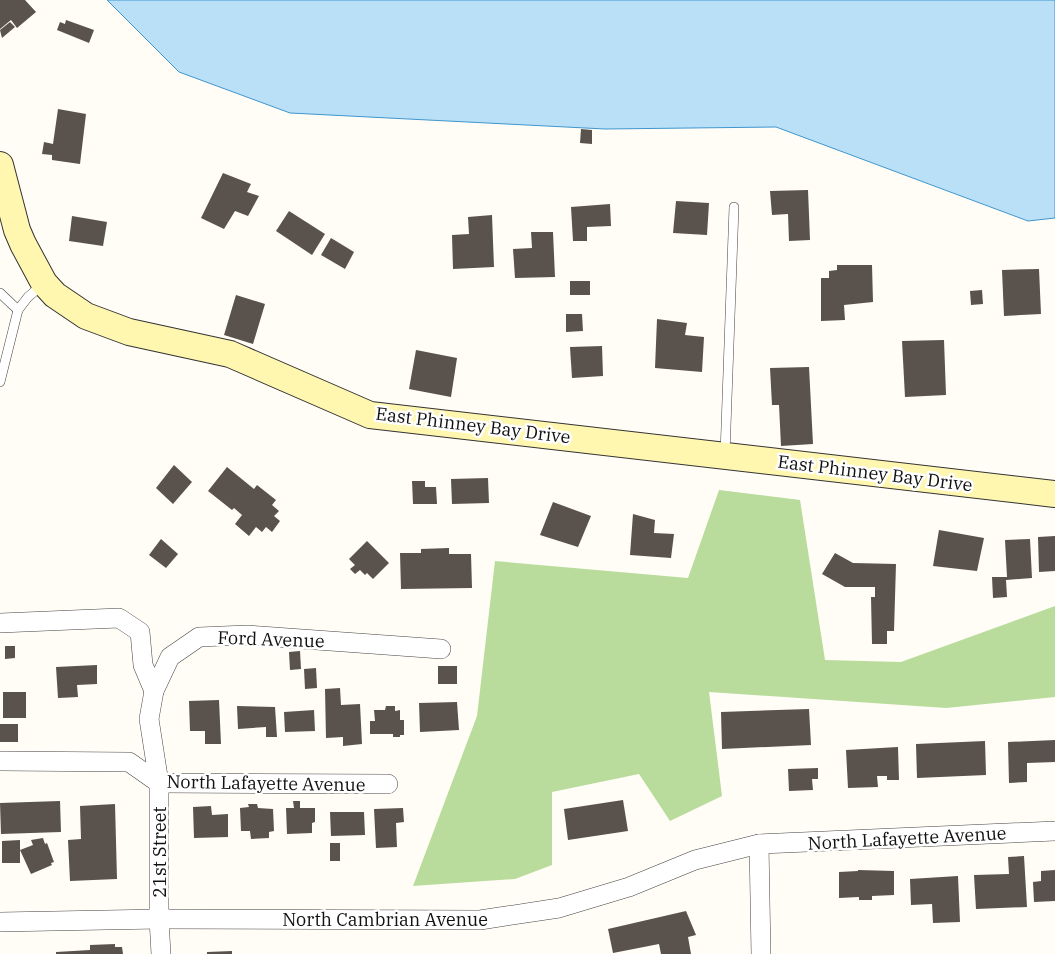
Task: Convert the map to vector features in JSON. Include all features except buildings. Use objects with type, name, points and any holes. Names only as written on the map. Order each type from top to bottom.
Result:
[{"type":"street","name":"East Phinney Bay Drive","points":[[0,165],[17,230],[44,283],[55,295],[86,316],[130,332],[230,354],[370,415],[1055,494]]},
{"type":"street","points":[[0,623],[119,618],[140,632],[143,665],[154,691]]},
{"type":"street","name":"Ford Avenue","points":[[154,691],[170,657],[199,637],[247,635],[441,650]]},
{"type":"street","name":"21st Street","points":[[154,691],[149,718],[159,783],[159,919],[161,954]]},
{"type":"street","name":"North Lafayette Avenue","points":[[0,761],[129,762],[159,783],[388,784]]},
{"type":"street","name":"North Lafayette Avenue","points":[[758,844],[1055,831]]},
{"type":"street","points":[[758,844],[761,954]]},
{"type":"street","name":"North Cambrian Avenue","points":[[0,922],[159,919],[480,920],[558,908],[630,887],[695,860],[758,844]]},
{"type":"lane","points":[[725,455],[734,207]]},
{"type":"lane","points":[[0,382],[18,310],[28,297],[44,283]]},
{"type":"lane","points":[[0,292],[18,310]]},
{"type":"green space","points":[[719,490],[800,500],[825,660],[901,662],[1055,606],[1055,697],[946,708],[709,692],[722,796],[670,821],[639,774],[552,792],[552,865],[515,879],[413,886],[477,716],[495,561],[688,578]]},
{"type":"water","points":[[107,0],[1055,0],[1055,218],[1028,221],[776,127],[605,129],[290,113],[179,72]]}]
